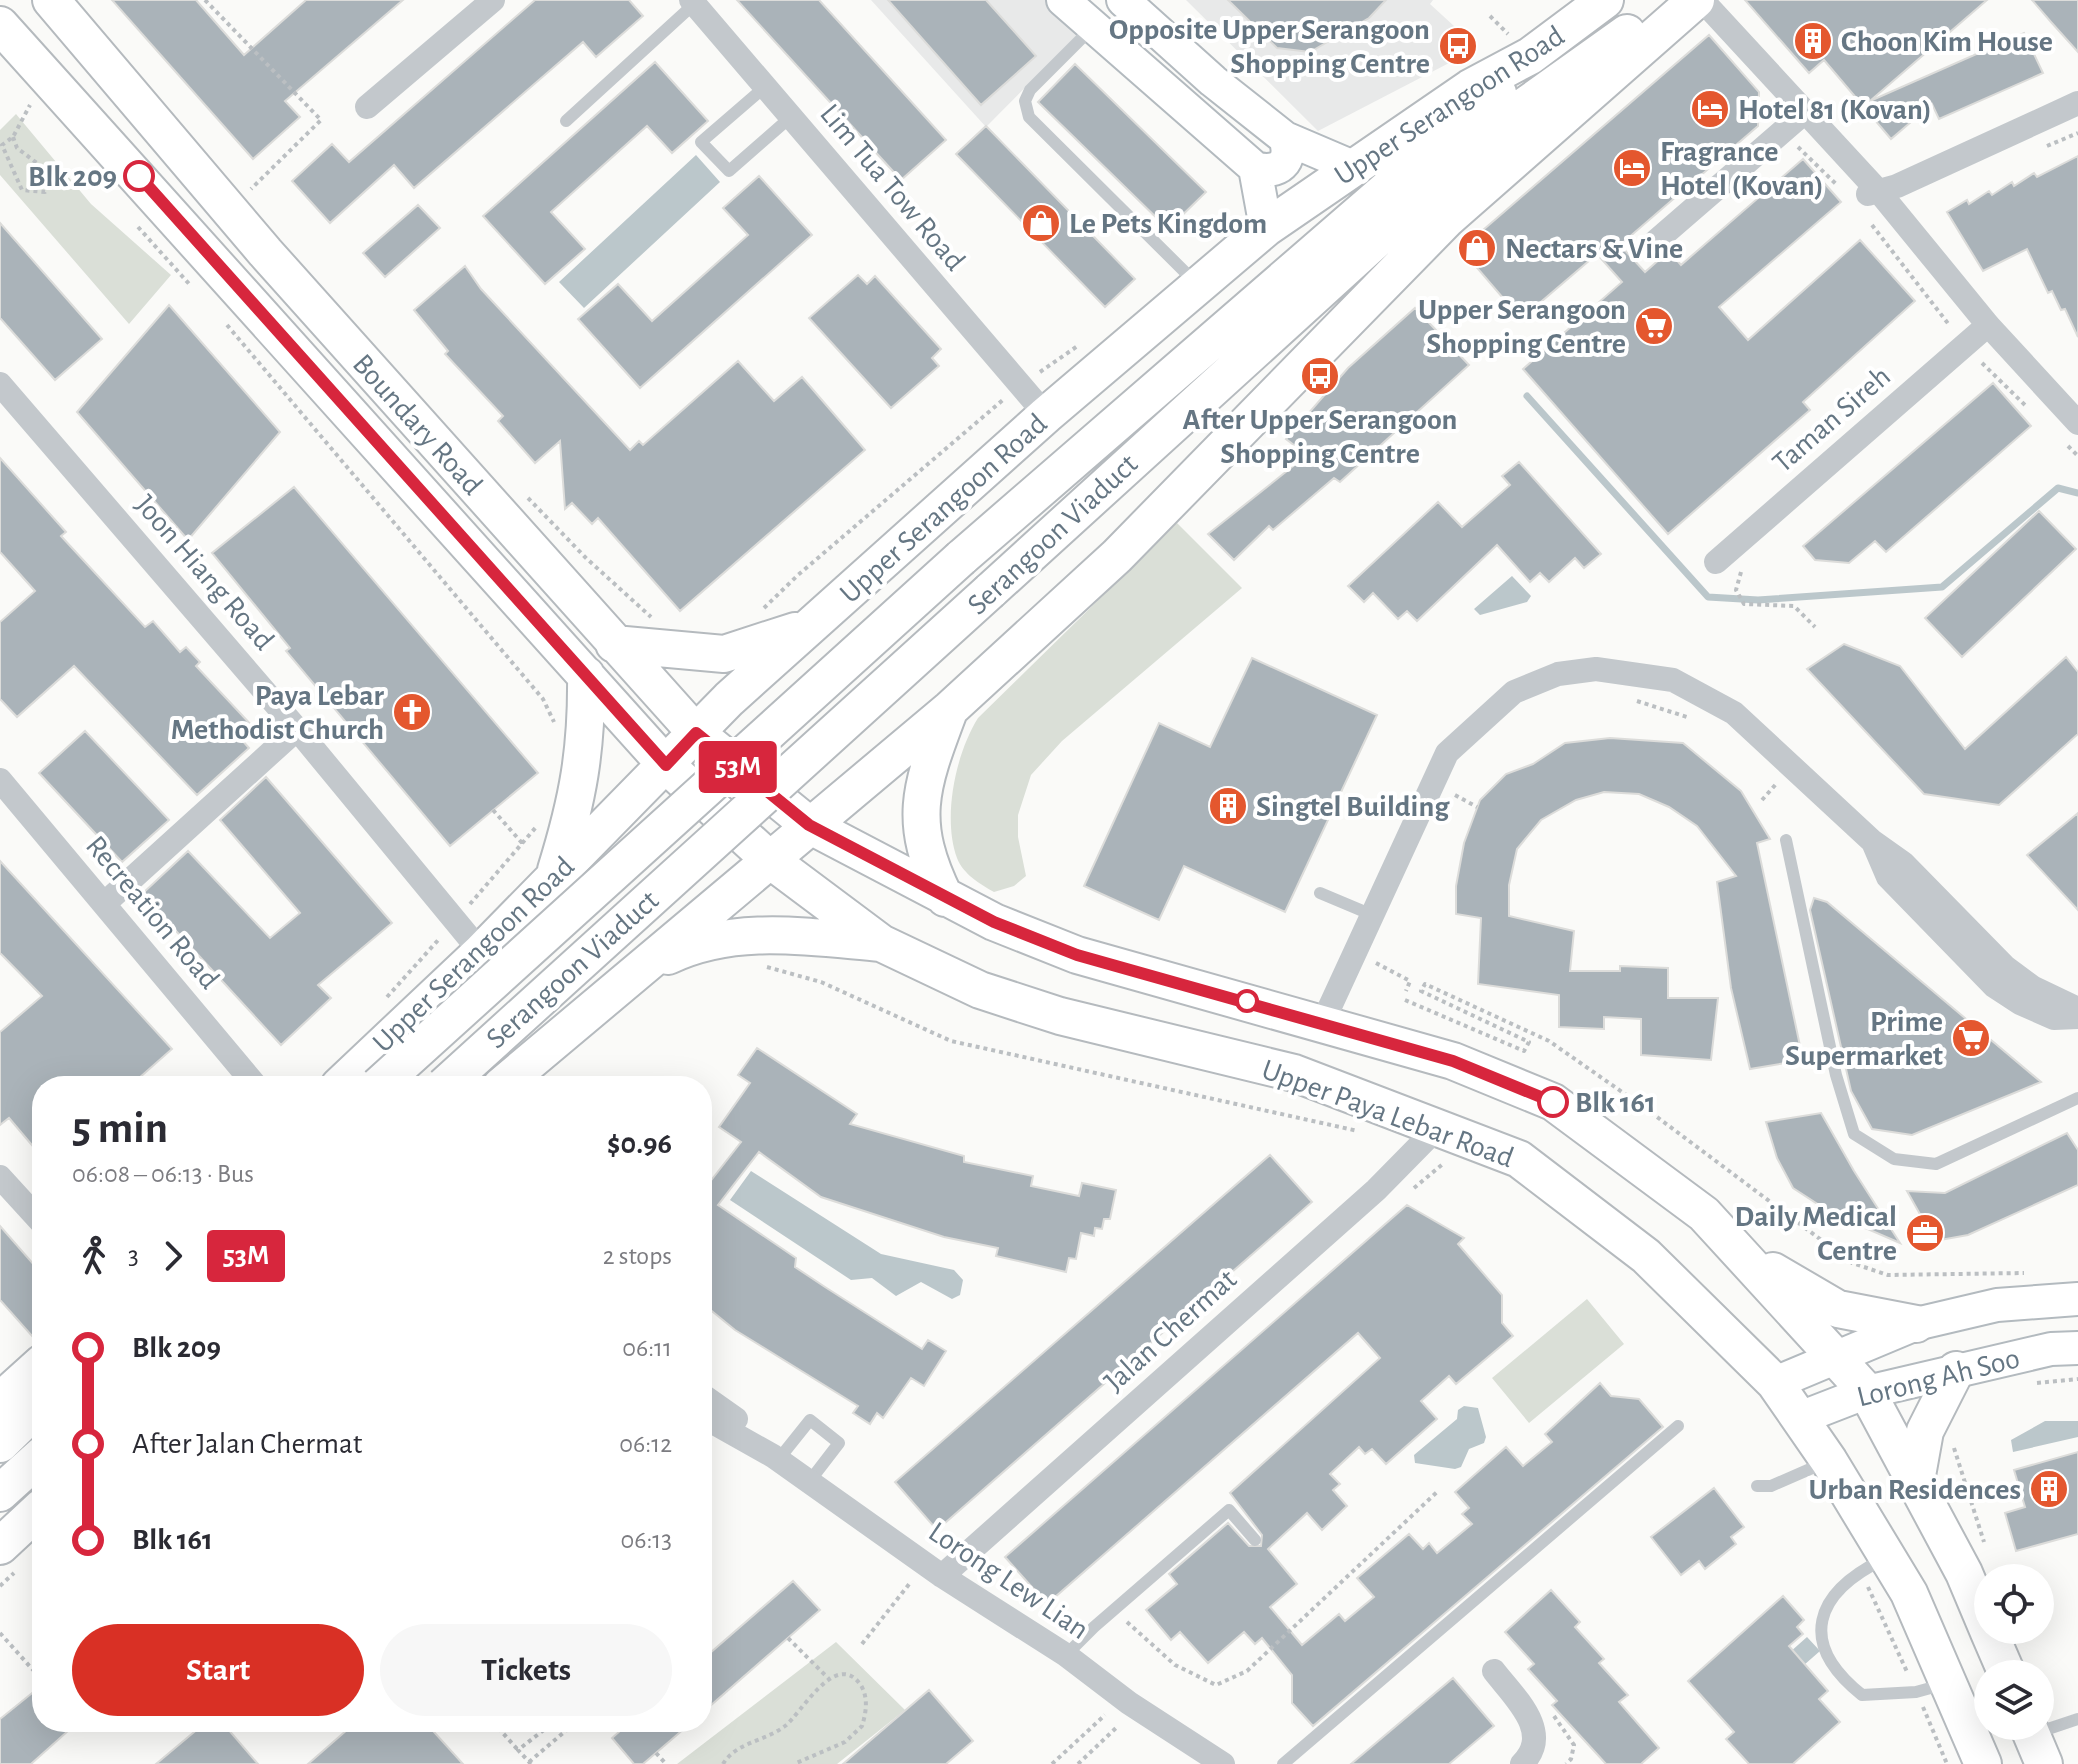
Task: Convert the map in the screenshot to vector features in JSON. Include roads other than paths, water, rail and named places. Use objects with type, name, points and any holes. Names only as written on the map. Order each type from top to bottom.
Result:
[{"type":"main road","name":"Boundary Road","points":[[51,0],[265,252],[614,644],[696,733],[809,825]]},
{"type":"main road","points":[[1063,0],[1255,168],[1275,170],[1283,165],[1288,155],[1285,138]]},
{"type":"main road","points":[[1123,0],[1213,81],[1285,138],[1353,167]]},
{"type":"main road","name":"Upper Serangoon Road","points":[[350,1076],[481,952],[696,733],[811,625],[1046,415],[1266,228],[1470,88],[1530,56],[1605,0]]},
{"type":"main road","points":[[513,1076],[950,709],[1117,556],[1447,219],[1691,1]]},
{"type":"main road","name":"Serangoon Viaduct","points":[[455,1076],[1519,110],[1691,1]]},
{"type":"main road","name":"Boundary Road","points":[[0,25],[666,765],[770,860]]},
{"type":"main road","name":"Serangoon Viaduct","points":[[389,1076],[961,558],[1494,98],[1530,56]]},
{"type":"main road","points":[[1255,168],[1266,228]]},
{"type":"main road","points":[[614,644],[724,654],[811,625]]},
{"type":"main road","points":[[555,874],[578,799],[586,735],[586,675]]},
{"type":"main road","points":[[945,898],[922,841],[920,814],[931,759],[950,709]]},
{"type":"main road","name":"Upper Paya Lebar Road","points":[[809,825],[945,898],[1077,955],[1453,1061],[1553,1102],[1704,1214],[1867,1392],[1974,1597]]},
{"type":"main road","name":"Upper Paya Lebar Road","points":[[770,860],[881,943],[980,990],[1074,1020],[1294,1073],[1519,1159],[1646,1256],[1775,1383],[1829,1461],[1874,1564],[1909,1593],[1932,1687],[1983,1764]]},
{"type":"main road","points":[[637,970],[692,945],[732,936],[781,935],[881,943]]},
{"type":"main road","points":[[1704,1214],[1778,1275],[1809,1296],[1838,1309],[1916,1324]]},
{"type":"main road","name":"Lorong Ah Soo","points":[[1775,1383],[1916,1324],[1997,1305],[2078,1299]]},
{"type":"main road","name":"Lorong Ah Soo","points":[[1800,1418],[1867,1392],[2051,1349],[2078,1348]]},
{"type":"main road","points":[[1916,1481],[1925,1431],[1956,1370]]},
{"type":"main road","points":[[0,1401],[32,1372]]},
{"type":"main road","points":[[0,1444],[32,1413]]},
{"type":"main road","points":[[0,1493],[32,1464]]},
{"type":"main road","points":[[0,1546],[32,1516]]},
{"type":"street","points":[[367,107],[493,0]]},
{"type":"street","points":[[1691,1],[1864,199],[1978,320],[1988,325],[2073,434]]},
{"type":"street","name":"Lim Tua Tow Road","points":[[693,2],[793,115],[852,192],[1046,415]]},
{"type":"street","points":[[1864,199],[2078,103]]},
{"type":"street","points":[[1656,241],[1796,120]]},
{"type":"street","name":"Taman Sireh","points":[[1716,562],[1988,325]]},
{"type":"street","name":"Joon Hiang Road","points":[[0,384],[297,729],[481,952]]},
{"type":"street","points":[[1322,1024],[1370,914],[1447,753],[1514,692],[1558,674],[1596,669],[1673,680],[1734,713],[1872,841],[1903,863],[2005,967],[2032,987],[2078,1009]]},
{"type":"street","points":[[104,904],[297,729]]},
{"type":"street","name":"Recreation Road","points":[[0,780],[248,1076]]},
{"type":"street","points":[[1872,841],[1888,877],[1994,986],[2020,1003],[2054,1018],[2078,1017]]},
{"type":"street","name":"Jalan Chermat","points":[[930,1575],[1376,1190],[1437,1128]]},
{"type":"street","points":[[0,1177],[32,1212]]},
{"type":"street","name":"Lorong Lew Lian","points":[[712,1402],[740,1422],[769,1454]]},
{"type":"street","name":"Lorong Lew Lian","points":[[712,1422],[769,1454],[809,1482],[930,1575],[1066,1655],[1129,1703],[1223,1764]]},
{"type":"street","points":[[1494,1671],[1535,1730],[1534,1746],[1522,1764]]},
{"type":"lane","points":[[566,121],[693,2]]},
{"type":"lane","points":[[1092,28],[1030,90],[1025,101],[1029,117],[1199,287]]},
{"type":"lane","points":[[767,85],[701,142],[729,171],[793,115]]},
{"type":"lane","points":[[1786,840],[1836,1075],[1854,1134],[1894,1159],[1936,1164],[2078,1098]]},
{"type":"lane","points":[[1320,893],[1370,914]]},
{"type":"lane","points":[[769,1454],[810,1420],[839,1443],[809,1482]]},
{"type":"lane","points":[[1283,1764],[1678,1426]]},
{"type":"lane","points":[[1757,1486],[1771,1486],[1829,1461]]},
{"type":"lane","points":[[1066,1655],[1229,1510],[1255,1540]]},
{"type":"lane","points":[[1874,1564],[1834,1593],[1821,1617],[1823,1642],[1837,1675],[1862,1695],[1932,1687]]},
{"type":"lane","points":[[2035,1741],[2078,1719]]},
{"type":"waterway","points":[[1527,396],[1708,597],[1758,600],[1942,587],[2058,488],[2078,493]]},
{"type":"place","name":"Choon Kim House","points":[[1813,41]]},
{"type":"place","name":"Opposite Upper Serangoon Shopping Centre","points":[[1458,46]]},
{"type":"place","name":"Hotel 81 (Kovan)","points":[[1710,109]]},
{"type":"place","name":"Fragrance Hotel (Kovan)","points":[[1632,168]]},
{"type":"place","name":"Blk 209","points":[[139,176]]},
{"type":"place","name":"Le Pets Kingdom","points":[[1041,223]]},
{"type":"place","name":"Nectars & Vine","points":[[1477,248]]},
{"type":"place","name":"Upper Serangoon Shopping Centre","points":[[1654,326]]},
{"type":"place","name":"After Upper Serangoon Shopping Centre","points":[[1320,376]]},
{"type":"place","name":"Paya Lebar Methodist Church","points":[[412,712]]},
{"type":"place","name":"Singtel Building","points":[[1228,806]]},
{"type":"place","name":"Prime Supermarket","points":[[1971,1038]]},
{"type":"place","name":"Blk 161","points":[[1553,1102]]},
{"type":"place","name":"Daily Medical Centre","points":[[1925,1233]]},
{"type":"place","name":"Urban Residences","points":[[2049,1489]]}]
